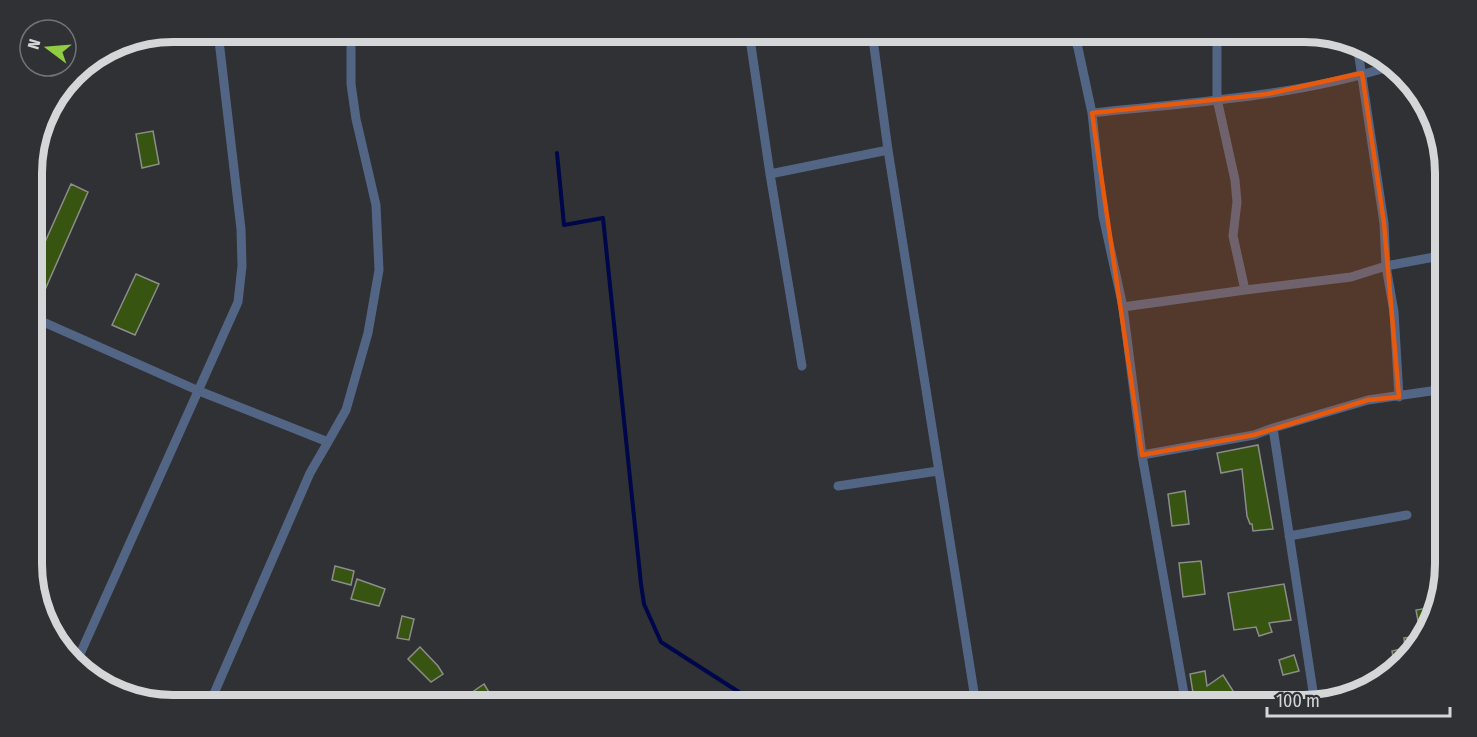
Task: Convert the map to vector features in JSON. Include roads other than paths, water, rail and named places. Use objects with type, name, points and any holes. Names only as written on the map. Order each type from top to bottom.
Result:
[{"type":"street","points":[[79,656],[238,302],[242,266],[239,218],[219,42]]},
{"type":"street","points":[[213,695],[310,473],[346,410],[368,333],[379,270],[376,205],[356,119],[351,84],[352,42]]},
{"type":"street","points":[[750,42],[802,366]]},
{"type":"street","points":[[873,42],[888,150],[974,695]]},
{"type":"street","points":[[1076,42],[1092,113],[1103,216],[1123,307],[1142,455],[1184,695]]},
{"type":"street","points":[[1217,42],[1217,99],[1235,180],[1237,202],[1233,236],[1245,290]]},
{"type":"street","points":[[1359,54],[1384,223],[1386,266],[1394,312],[1400,396]]},
{"type":"street","points":[[1092,113],[1267,94],[1337,81],[1383,68]]},
{"type":"street","points":[[770,174],[888,150]]},
{"type":"street","points":[[1123,307],[1351,277],[1386,266],[1435,257]]},
{"type":"street","points":[[42,322],[199,391],[328,442]]},
{"type":"street","points":[[1142,455],[1254,435],[1368,400],[1435,391]]},
{"type":"street","points":[[1273,428],[1314,695]]},
{"type":"street","points":[[838,486],[938,471]]},
{"type":"street","points":[[1289,537],[1407,515]]},
{"type":"waterway","points":[[557,153],[564,225],[603,218],[644,604],[661,642],[743,695]]}]
